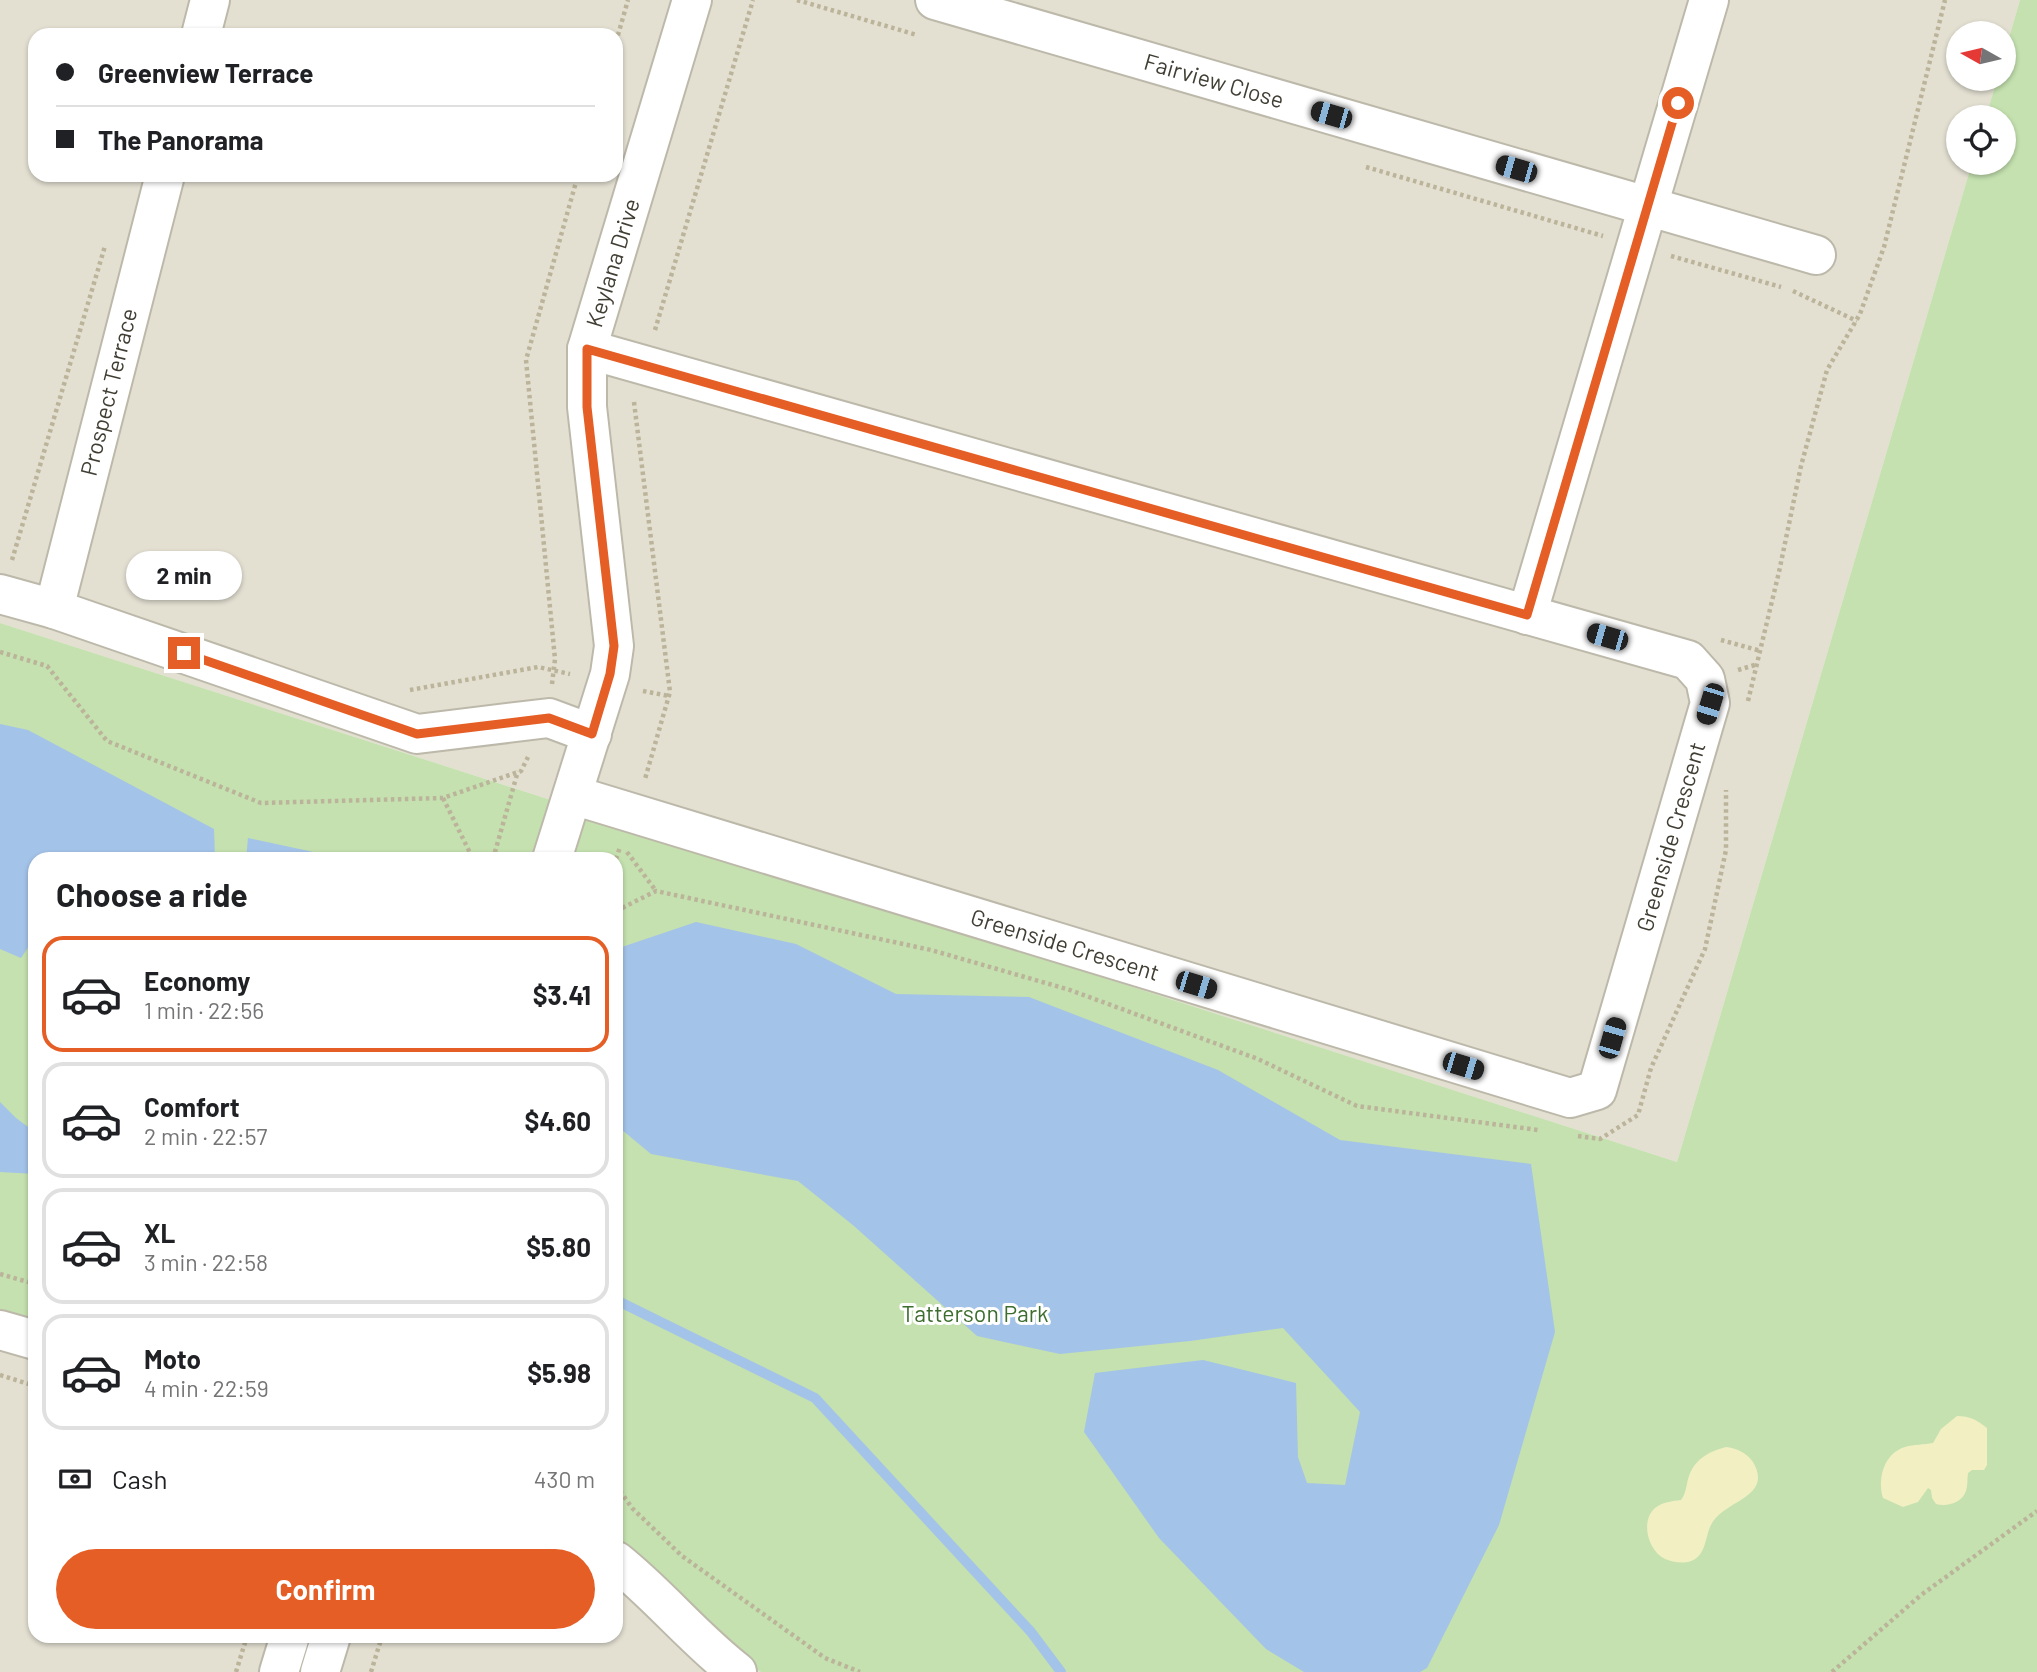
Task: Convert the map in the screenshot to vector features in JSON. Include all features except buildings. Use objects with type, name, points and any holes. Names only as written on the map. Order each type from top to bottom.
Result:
[{"type":"street","points":[[203,28],[210,0]]},
{"type":"street","name":"Keylana Drive","points":[[554,852],[592,734],[614,646],[587,407],[587,349],[692,0]]},
{"type":"street","name":"Fairview Close","points":[[935,0],[1816,255]]},
{"type":"street","points":[[1527,615],[1709,0]]},
{"type":"street","name":"Prospect Terrace","points":[[54,609],[163,182]]},
{"type":"street","name":"Greenside Crescent","points":[[573,794],[1570,1098],[1597,1090],[1710,704],[1705,679],[1688,660],[587,349]]},
{"type":"street","points":[[6,578],[54,609],[417,734],[549,718],[592,734]]},
{"type":"street","points":[[0,1330],[28,1338]]},
{"type":"street","points":[[623,1566],[641,1580],[682,1624],[737,1672]]},
{"type":"street","points":[[279,1672],[288,1643]]},
{"type":"street","points":[[320,1672],[329,1643]]},
{"type":"path","points":[[620,28],[628,0]]},
{"type":"path","points":[[1748,702],[1801,466],[1827,370],[1860,314],[1884,247],[1945,0]]},
{"type":"path","points":[[0,652],[47,666],[107,741],[261,803],[443,798],[521,771],[549,718],[555,659],[526,360],[576,182]]},
{"type":"path","points":[[6,578],[106,242]]},
{"type":"path","points":[[401,692],[538,667],[668,696]]},
{"type":"path","points":[[495,852],[518,771]]},
{"type":"path","points":[[1573,1135],[1600,1139],[1637,1115],[1651,1068],[1705,949],[1726,850],[1726,785]]},
{"type":"path","points":[[443,798],[470,852]]},
{"type":"path","points":[[621,843],[656,891]]},
{"type":"path","points":[[623,908],[656,891],[931,950],[1070,990],[1258,1059],[1357,1106],[1546,1131]]},
{"type":"path","points":[[0,1274],[28,1282]]},
{"type":"path","points":[[0,1375],[28,1384]]},
{"type":"path","points":[[623,1495],[632,1508],[681,1556],[825,1658],[860,1672]]},
{"type":"path","points":[[1832,1672],[1921,1595],[2037,1511]]},
{"type":"path","points":[[236,1672],[245,1643]]},
{"type":"path","points":[[371,1672],[380,1643]]},
{"type":"shaded area","points":[[0,0],[2020,0],[2014,21],[1946,21],[1946,91],[1994,91],[1989,105],[1946,105],[1946,175],[1968,175],[1677,1162],[0,623]]},
{"type":"shaded area","points":[[0,1309],[28,1318],[28,1643],[623,1643],[623,1553],[742,1660],[761,1672],[0,1672]]},
{"type":"green space","name":"Tatterson Park","points":[[2020,0],[2037,0],[2037,1672],[761,1672],[742,1660],[623,1553],[623,852],[28,852],[28,1318],[0,1309],[0,623],[1677,1162],[1968,175],[2016,175],[2016,105],[1989,105],[1994,91],[2016,91],[2016,21],[2014,21]]},
{"type":"sand","points":[[1957,1416],[1973,1419],[1987,1428],[1987,1465],[1984,1470],[1972,1470],[1968,1473],[1967,1489],[1961,1499],[1945,1505],[1936,1504],[1928,1488],[1918,1502],[1903,1507],[1883,1498],[1882,1475],[1892,1455],[1905,1447],[1933,1443],[1941,1429]]},
{"type":"sand","points":[[1726,1447],[1734,1448],[1751,1459],[1758,1474],[1757,1484],[1744,1498],[1717,1517],[1696,1559],[1674,1562],[1665,1559],[1650,1543],[1647,1528],[1650,1514],[1661,1504],[1681,1500],[1698,1461],[1713,1451]]},
{"type":"water","points":[[0,724],[28,730],[214,829],[215,852],[28,852],[28,948],[21,958],[0,949]]},
{"type":"water","points":[[248,838],[313,852],[247,852]]},
{"type":"water","points":[[696,922],[796,944],[896,994],[1029,997],[1218,1070],[1340,1140],[1531,1164],[1555,1332],[1499,1525],[1427,1668],[1420,1672],[1304,1672],[1266,1649],[1159,1538],[1084,1432],[1095,1373],[1203,1360],[1296,1383],[1298,1457],[1307,1483],[1345,1485],[1360,1412],[1283,1328],[1190,1341],[1060,1354],[977,1336],[854,1226],[798,1181],[651,1154],[623,1131],[623,947]]},
{"type":"water","points":[[0,1102],[28,1127],[28,1174],[0,1172]]},
{"type":"waterway","points":[[623,1303],[815,1398],[1031,1632],[1061,1672]]},
{"type":"route","points":[[184,653],[417,734],[549,718],[592,734],[610,674],[614,646],[587,407],[587,349],[1527,615],[1678,103]]}]
